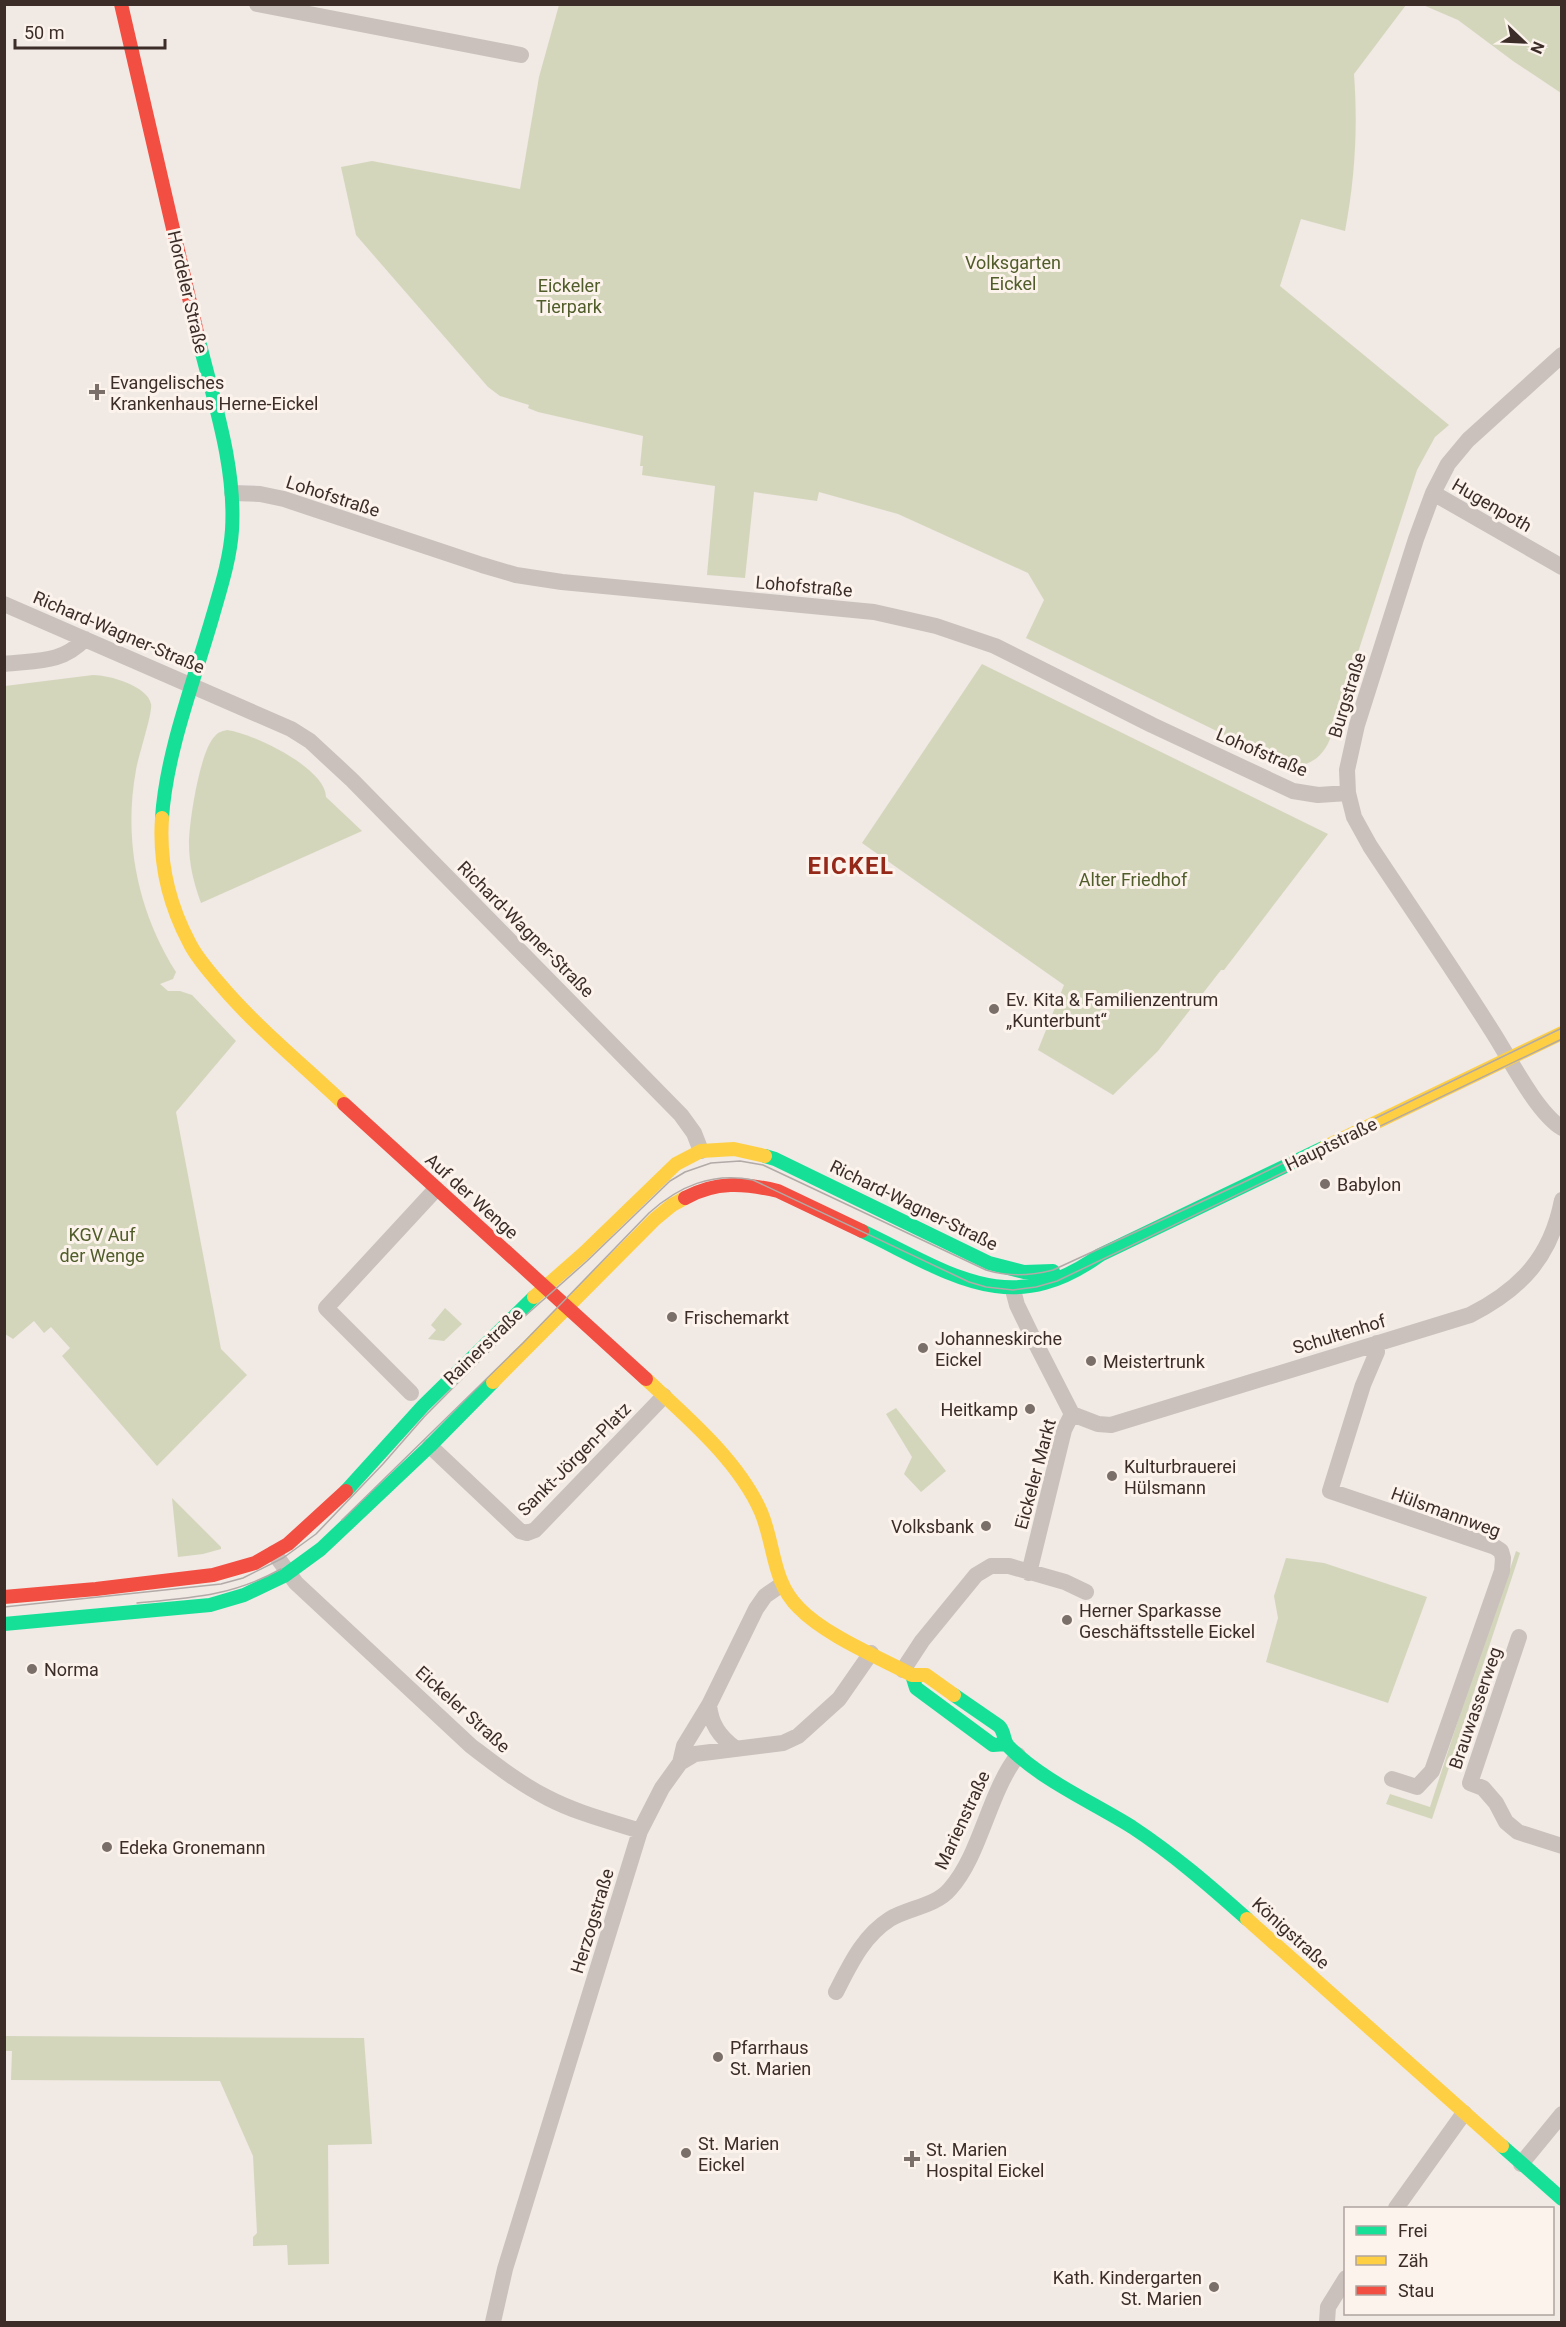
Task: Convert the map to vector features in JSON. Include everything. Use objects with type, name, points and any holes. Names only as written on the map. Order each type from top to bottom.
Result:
[{"type":"street","name":"Hordeler Straße","points":[[121,4],[222,439],[232,493],[232,531],[223,581],[193,685]]},
{"type":"street","points":[[257,4],[520,55]]},
{"type":"street","name":"Burgstraße","points":[[1562,355],[1468,440],[1448,464],[1433,494],[1416,539],[1357,725],[1347,770],[1348,793],[1354,817],[1370,846],[1544,1110],[1562,1128]]},
{"type":"street","name":"Lohofstraße","points":[[232,493],[260,494],[284,499],[516,574],[606,586],[874,612],[936,626],[995,646],[1166,731],[1293,790],[1318,795],[1348,793]]},
{"type":"street","name":"Hugenpoth","points":[[1433,494],[1562,567]]},
{"type":"street","name":"Richard-Wagner-Straße","points":[[4,604],[291,729],[327,756],[681,1115],[694,1133],[701,1151],[734,1149],[775,1159],[989,1263],[1012,1270]]},
{"type":"street","points":[[4,664],[61,657],[85,639]]},
{"type":"street","name":"Auf der Wenge","points":[[193,685],[169,768],[160,829],[165,877],[171,899],[189,942],[205,966],[237,1004],[664,1396],[726,1458],[750,1490],[762,1514],[781,1585]]},
{"type":"street","name":"Hauptstraße","points":[[1013,1290],[1057,1281],[1087,1266],[1100,1255],[1562,1033]]},
{"type":"street","name":"Rainerstraße","points":[[274,1553],[311,1525],[343,1494],[442,1386],[544,1287],[584,1253],[663,1175],[676,1164],[701,1151]]},
{"type":"street","name":"Rainerstraße","points":[[288,1573],[321,1550],[430,1446],[640,1234],[672,1205],[694,1192],[715,1185],[738,1184],[778,1191],[969,1282],[986,1287],[1013,1290]]},
{"type":"street","points":[[411,1393],[326,1308],[436,1189]]},
{"type":"street","name":"Schultenhof","points":[[1072,1414],[1098,1424],[1111,1425],[1470,1315],[1510,1291],[1529,1273],[1546,1248],[1554,1231],[1562,1200]]},
{"type":"street","name":"Hauptstraße","points":[[1012,1270],[1038,1272],[1053,1270],[1081,1258],[1100,1255]]},
{"type":"street","name":"Eickeler Markt","points":[[1013,1290],[1017,1305],[1072,1414],[1064,1430],[1029,1573]]},
{"type":"street","name":"Hülsmannweg","points":[[1377,1343],[1377,1352],[1363,1385],[1330,1491],[1495,1547],[1501,1551],[1503,1558],[1502,1571],[1432,1771],[1417,1786],[1392,1779]]},
{"type":"street","name":"Sankt-Jörgen-Platz","points":[[430,1446],[520,1531],[527,1533],[535,1530],[664,1396]]},
{"type":"street","points":[[4,1596],[96,1589],[213,1575],[255,1563],[274,1553]]},
{"type":"street","name":"Eickeler Straße","points":[[274,1553],[288,1573],[471,1746],[495,1765],[519,1782],[572,1809],[640,1831]]},
{"type":"street","points":[[907,1672],[922,1641],[976,1575],[984,1569],[1001,1565],[1065,1582],[1086,1592]]},
{"type":"street","points":[[4,1624],[210,1605],[244,1595],[288,1573]]},
{"type":"street","points":[[680,1763],[684,1746],[709,1705],[756,1609],[771,1591],[781,1585],[797,1607],[811,1620],[907,1672],[926,1674],[999,1726],[1012,1749]]},
{"type":"street","name":"Brauwasserweg","points":[[1519,1637],[1470,1783],[1483,1788],[1496,1803],[1506,1822],[1518,1832],[1562,1846]]},
{"type":"street","points":[[680,1763],[695,1754],[783,1743],[798,1736],[839,1700],[871,1653]]},
{"type":"street","points":[[709,1705],[712,1723],[718,1733],[735,1748]]},
{"type":"street","name":"Marienstraße","points":[[837,1992],[855,1956],[873,1931],[891,1918],[936,1900],[948,1891],[961,1876],[1004,1777],[1012,1749]]},
{"type":"street","name":"Königstraße","points":[[1012,1749],[1042,1774],[1154,1843],[1197,1875],[1562,2199]]},
{"type":"street","name":"Herzogstraße","points":[[493,2322],[506,2269],[640,1831],[662,1788],[680,1763]]},
{"type":"street","points":[[1397,2207],[1464,2113]]},
{"type":"street","points":[[1521,2164],[1562,2114]]},
{"type":"street","points":[[1327,2322],[1328,2307],[1344,2281]]},
{"type":"green space","name":"Volksgarten Eickel","points":[[559,5],[1406,5],[1354,74],[1355,153],[1345,231],[1301,219],[1280,286],[1449,425],[1435,437],[1417,470],[1330,739],[1322,753],[1304,764],[1280,762],[1026,638],[1044,600],[1028,573],[898,514],[819,492],[817,501],[754,492],[745,578],[707,575],[715,486],[642,475],[643,466],[640,466],[643,436],[538,412],[528,408],[529,405],[500,396],[488,387],[356,235],[341,167],[372,161],[520,189],[539,77]]},
{"type":"green space","points":[[1423,5],[1561,5],[1561,93],[1458,20]]},
{"type":"green space","name":"Alter Friedhof","points":[[982,664],[1328,834],[1224,970],[1221,970],[1158,1051],[1113,1095],[1038,1050],[1064,985],[862,843]]},
{"type":"green space","name":"KGV Auf der Wenge","points":[[93,675],[118,679],[136,687],[143,692],[151,704],[136,770],[131,823],[137,875],[143,900],[163,949],[176,972],[173,979],[160,984],[168,991],[180,991],[192,995],[236,1041],[176,1112],[221,1349],[247,1375],[157,1466],[62,1356],[70,1348],[51,1327],[44,1333],[34,1321],[13,1339],[5,1334],[5,686]]},
{"type":"green space","points":[[227,730],[269,745],[301,764],[323,786],[326,797],[362,831],[201,903],[192,874],[189,851],[193,804],[200,771],[210,744],[215,736]]},
{"type":"green space","points":[[445,1308],[462,1324],[444,1341],[428,1339],[436,1330],[431,1325]]},
{"type":"green space","points":[[896,1408],[946,1471],[921,1492],[904,1474],[912,1457],[886,1414]]},
{"type":"green space","points":[[172,1498],[221,1547],[221,1549],[178,1557]]},
{"type":"green space","points":[[1516,1551],[1520,1553],[1432,1819],[1386,1804],[1390,1794],[1430,1807],[1504,1578],[1507,1578]]},
{"type":"green space","points":[[1286,1558],[1324,1563],[1427,1597],[1388,1703],[1266,1662],[1278,1618],[1274,1596]]},
{"type":"green space","points":[[5,2036],[364,2038],[372,2144],[328,2145],[329,2264],[288,2265],[287,2245],[253,2246],[253,2237],[257,2233],[253,2156],[220,2081],[11,2080],[12,2051],[5,2051]]},
{"type":"tram line","points":[[4,1607],[221,1584],[243,1578],[283,1558],[316,1534],[424,1417],[516,1324],[587,1261],[670,1181],[685,1172],[711,1163],[740,1161],[763,1165],[986,1270],[1011,1275],[1036,1274],[1053,1270],[1242,1183],[1562,1028]]},
{"type":"tram line","points":[[342,1520],[523,1343],[649,1213],[672,1195],[697,1183],[724,1178],[753,1180],[969,1282],[986,1287],[1013,1290],[1036,1287],[1057,1281],[1562,1039]]},
{"type":"tram line","points":[[137,1603],[194,1597],[228,1590],[246,1585],[281,1569]]},
{"type":"traffic: fast","points":[[162,818],[175,742],[222,583],[232,530],[231,482],[227,459],[199,341]]},
{"type":"traffic: fast","points":[[862,1231],[952,1274],[979,1283],[1008,1287],[1037,1285],[1067,1275],[1100,1255],[1325,1147]]},
{"type":"traffic: fast","points":[[765,1156],[989,1263],[1024,1272],[1053,1271]]},
{"type":"traffic: fast","points":[[346,1491],[423,1406],[534,1297]]},
{"type":"traffic: fast","points":[[4,1624],[210,1605],[244,1595],[284,1576],[321,1549],[430,1446],[493,1382]]},
{"type":"traffic: fast","points":[[912,1675],[916,1688],[993,1745],[1006,1744]]},
{"type":"traffic: fast","points":[[954,1695],[999,1726],[1008,1746],[1021,1758],[1067,1790],[1147,1837],[1247,1919]]},
{"type":"traffic: fast","points":[[1502,2146],[1562,2199]]},
{"type":"traffic: slow","points":[[162,818],[162,850],[167,882],[176,913],[195,953],[248,1015],[344,1104]]},
{"type":"traffic: slow","points":[[1325,1147],[1562,1033]]},
{"type":"traffic: slow","points":[[534,1297],[584,1253],[676,1164],[701,1151],[734,1149],[765,1156]]},
{"type":"traffic: slow","points":[[493,1382],[655,1219],[685,1198]]},
{"type":"traffic: slow","points":[[646,1379],[710,1440],[739,1475],[761,1512],[784,1587],[799,1608],[837,1636],[912,1675],[926,1675],[954,1695]]},
{"type":"traffic: slow","points":[[1247,1919],[1502,2146]]},
{"type":"traffic: jam","points":[[121,4],[199,341]]},
{"type":"traffic: jam","points":[[344,1104],[646,1379]]},
{"type":"traffic: jam","points":[[685,1198],[719,1186],[742,1185],[766,1188],[778,1191],[862,1231]]},
{"type":"traffic: jam","points":[[4,1597],[213,1575],[255,1563],[288,1544],[346,1491]]},
{"type":"place","name":"Evangelisches Krankenhaus Herne-Eickel","points":[[97,392]]},
{"type":"place","name":"Ev. Kita & Familienzentrum „Kunterbunt“","points":[[994,1009]]},
{"type":"place","name":"Babylon","points":[[1325,1184]]},
{"type":"place","name":"Frischemarkt","points":[[672,1317]]},
{"type":"place","name":"Johanneskirche Eickel","points":[[923,1348]]},
{"type":"place","name":"Meistertrunk","points":[[1091,1361]]},
{"type":"place","name":"Heitkamp","points":[[1030,1409]]},
{"type":"place","name":"Kulturbrauerei Hülsmann","points":[[1112,1476]]},
{"type":"place","name":"Volksbank","points":[[986,1526]]},
{"type":"place","name":"Herner Sparkasse Geschäftsstelle Eickel","points":[[1067,1620]]},
{"type":"place","name":"Norma","points":[[32,1669]]},
{"type":"place","name":"Edeka Gronemann","points":[[107,1847]]},
{"type":"place","name":"Pfarrhaus St. Marien","points":[[718,2057]]},
{"type":"place","name":"St. Marien Eickel","points":[[686,2153]]},
{"type":"place","name":"St. Marien Hospital Eickel","points":[[912,2159]]},
{"type":"place","name":"Kath. Kindergarten St. Marien","points":[[1214,2287]]},
{"type":"district","name":"EICKEL","points":[[851,866]]},
{"type":"park label","name":"Eickeler Tierpark","points":[[569,295]]}]
